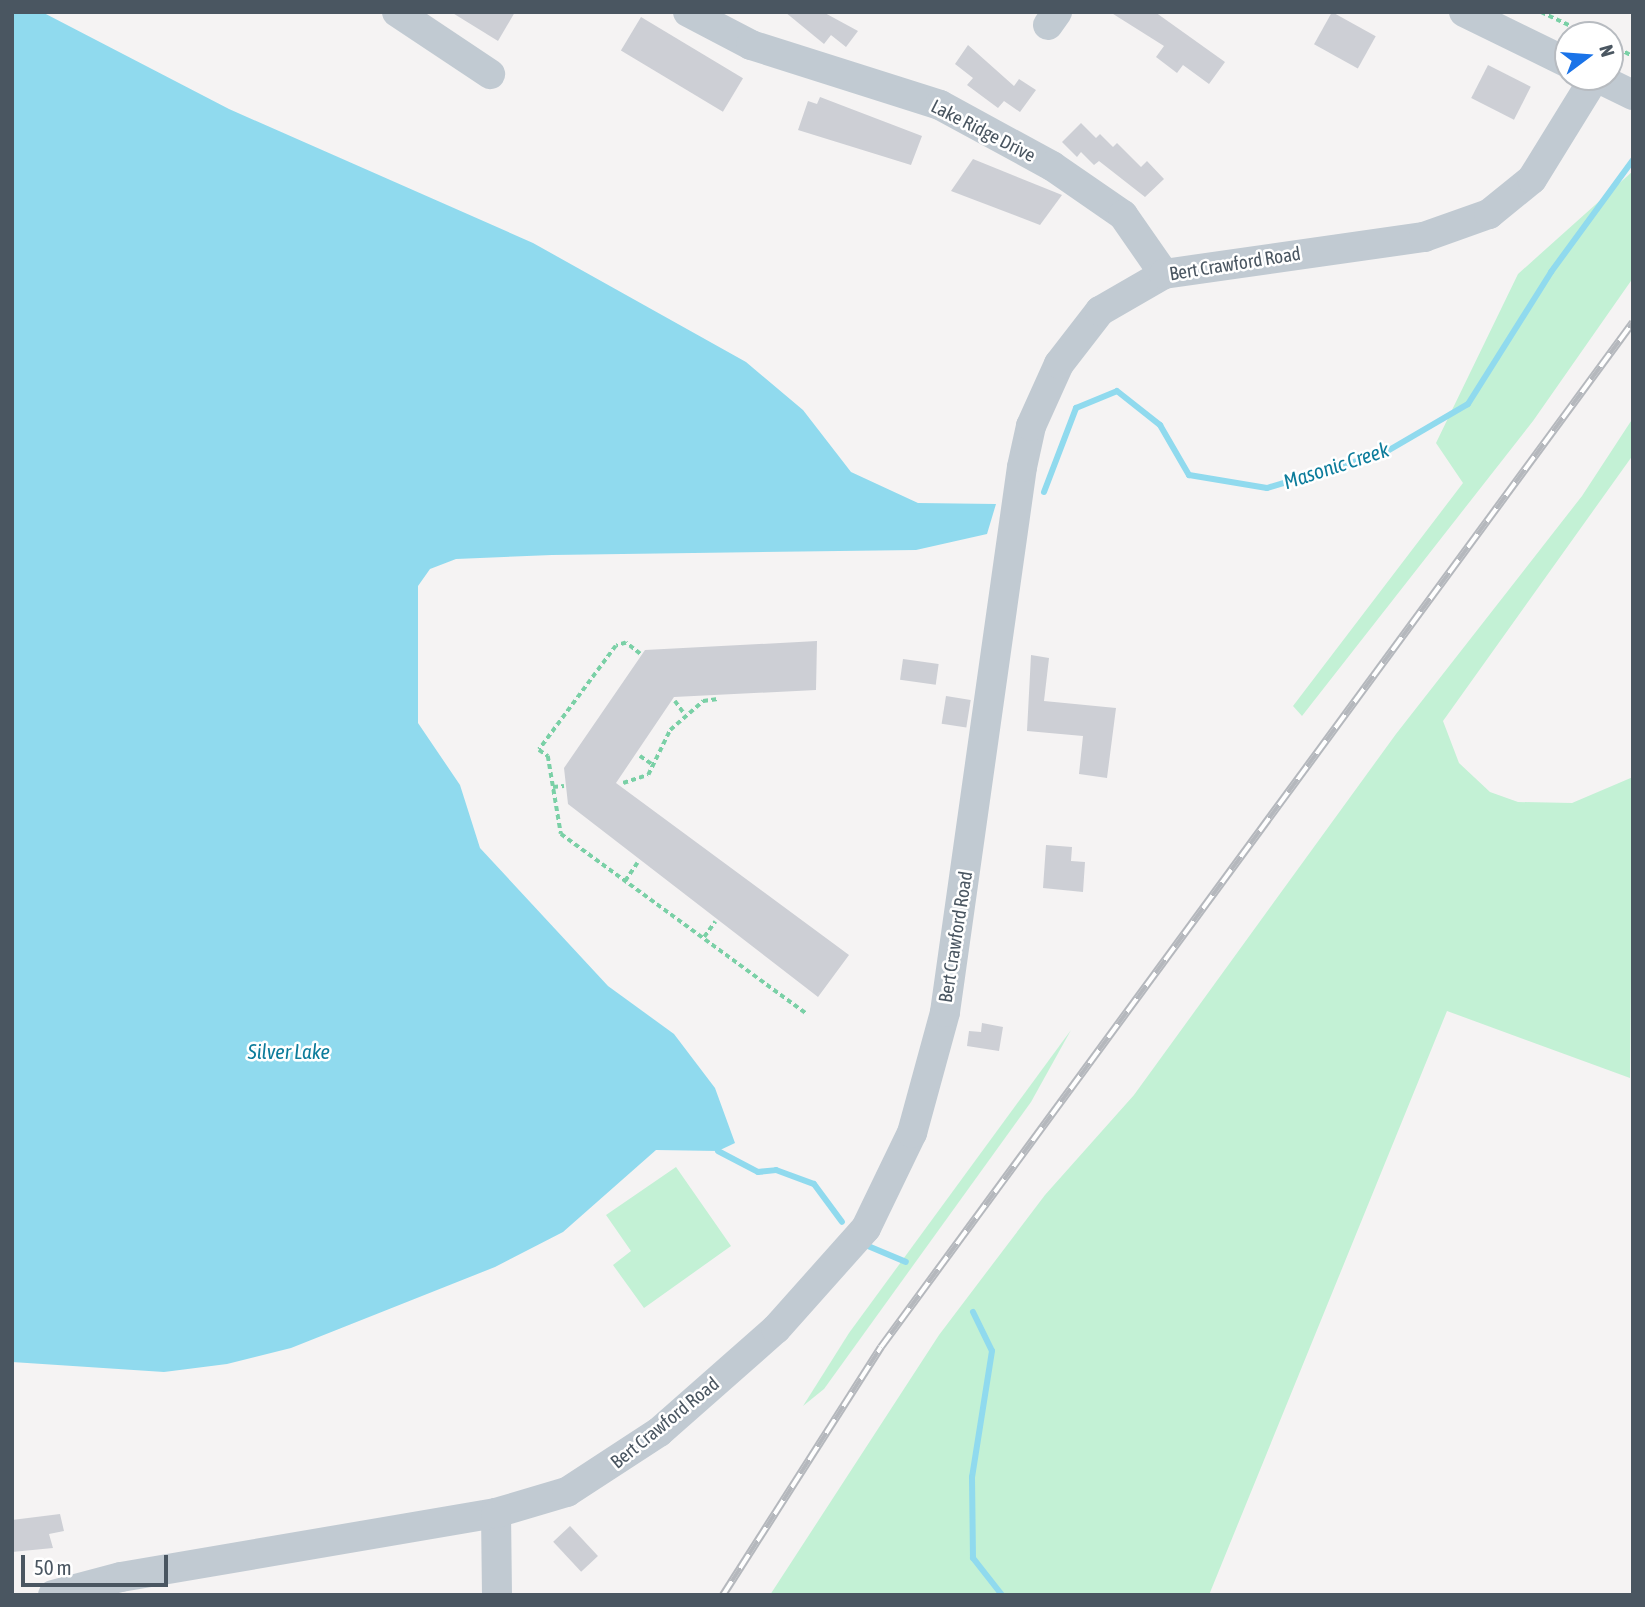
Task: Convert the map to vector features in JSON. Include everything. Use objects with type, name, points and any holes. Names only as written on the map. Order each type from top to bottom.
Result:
[{"type":"street","points":[[397,12],[490,74]]},
{"type":"street","name":"Lake Ridge Drive","points":[[688,12],[751,46],[940,105],[1052,166],[1123,215],[1164,274]]},
{"type":"street","points":[[1466,13],[1554,56]]},
{"type":"street","name":"Bert Crawford Road","points":[[53,1595],[121,1577],[496,1513],[567,1492],[659,1432],[819,1286],[866,1228],[898,1173],[944,1012],[1031,426],[1059,364],[1085,327],[1117,298],[1164,274],[1424,237],[1471,223],[1532,179],[1587,91]]},
{"type":"street","points":[[496,1513],[497,1595]]},
{"type":"path","points":[[1541,12],[1560,21]]},
{"type":"path","points":[[640,654],[626,643],[616,646],[539,750],[548,756],[561,834],[806,1013]]},
{"type":"path","points":[[623,783],[639,782],[685,715],[703,701],[718,699]]},
{"type":"path","points":[[675,701],[685,715]]},
{"type":"path","points":[[640,756],[652,764]]},
{"type":"path","points":[[553,788],[564,786]]},
{"type":"path","points":[[625,881],[637,863]]},
{"type":"path","points":[[703,938],[715,922]]},
{"type":"green space","points":[[1633,171],[1633,278],[1533,421],[1302,716],[1293,706],[1463,483],[1436,443],[1518,274]]},
{"type":"green space","points":[[1633,418],[1633,455],[1443,721],[1459,763],[1490,792],[1518,802],[1572,803],[1633,777],[1630,1078],[1447,1011],[1209,1595],[770,1595],[939,1335],[1045,1195],[1134,1095],[1396,734],[1582,496]]},
{"type":"green space","points":[[1071,1030],[1031,1102],[824,1389],[803,1406],[849,1333]]},
{"type":"green space","points":[[676,1167],[731,1246],[644,1308],[613,1265],[631,1251],[606,1215]]},
{"type":"water","name":"Silver Lake","points":[[12,12],[42,12],[229,109],[533,243],[746,362],[803,410],[851,472],[918,503],[996,504],[987,534],[916,550],[552,555],[456,559],[430,569],[418,586],[418,723],[460,785],[480,848],[608,986],[674,1034],[715,1088],[735,1143],[718,1151],[656,1150],[563,1232],[495,1267],[291,1348],[227,1364],[164,1372],[12,1362]]},
{"type":"building","points":[[451,12],[515,12],[498,41]]},
{"type":"building","points":[[785,12],[823,12],[858,31],[846,47],[831,35],[824,44]]},
{"type":"building","points":[[1110,12],[1155,12],[1225,62],[1209,84],[1183,65],[1177,73],[1156,57],[1164,46]]},
{"type":"building","points":[[1332,12],[1376,36],[1358,69],[1314,44]]},
{"type":"building","points":[[641,17],[743,78],[723,112],[621,50]]},
{"type":"building","points":[[968,45],[1014,86],[1019,79],[1036,90],[1020,112],[1004,101],[998,108],[967,85],[973,78],[955,64]]},
{"type":"building","points":[[1488,65],[1531,87],[1514,120],[1471,98]]},
{"type":"building","points":[[820,97],[922,136],[911,165],[798,130],[808,101],[817,104]]},
{"type":"building","points":[[1081,123],[1096,138],[1100,134],[1113,147],[1117,143],[1141,167],[1147,161],[1164,179],[1145,197],[1099,161],[1094,165],[1081,152],[1077,157],[1062,142]]},
{"type":"building","points":[[973,159],[1062,195],[1040,225],[951,191]]},
{"type":"building","points":[[817,641],[816,690],[674,697],[616,783],[849,955],[818,997],[568,804],[564,768],[645,650]]},
{"type":"building","points":[[1031,655],[1049,658],[1044,701],[1116,708],[1107,778],[1079,774],[1083,736],[1027,731]]},
{"type":"building","points":[[903,659],[939,664],[936,685],[900,680]]},
{"type":"building","points":[[946,696],[971,700],[966,728],[942,724]]},
{"type":"building","points":[[1046,845],[1072,847],[1071,861],[1085,862],[1083,892],[1043,888]]},
{"type":"building","points":[[982,1023],[1003,1027],[999,1051],[967,1046],[969,1031],[981,1032]]},
{"type":"building","points":[[60,1514],[64,1531],[49,1534],[53,1548],[12,1552],[12,1520]]},
{"type":"building","points":[[570,1526],[598,1556],[581,1572],[553,1542]]},
{"type":"waterway","name":"Masonic Creek","points":[[1044,492],[1076,408],[1117,391],[1160,425],[1189,475],[1267,488],[1384,453],[1468,404],[1551,272],[1633,160]]},
{"type":"waterway","points":[[718,1151],[758,1172],[776,1170],[814,1184],[842,1222]]},
{"type":"waterway","points":[[868,1246],[906,1262]]},
{"type":"waterway","points":[[973,1312],[992,1351],[972,1477],[973,1558],[1002,1595]]},
{"type":"railway","points":[[723,1595],[881,1347],[1633,322]]}]
